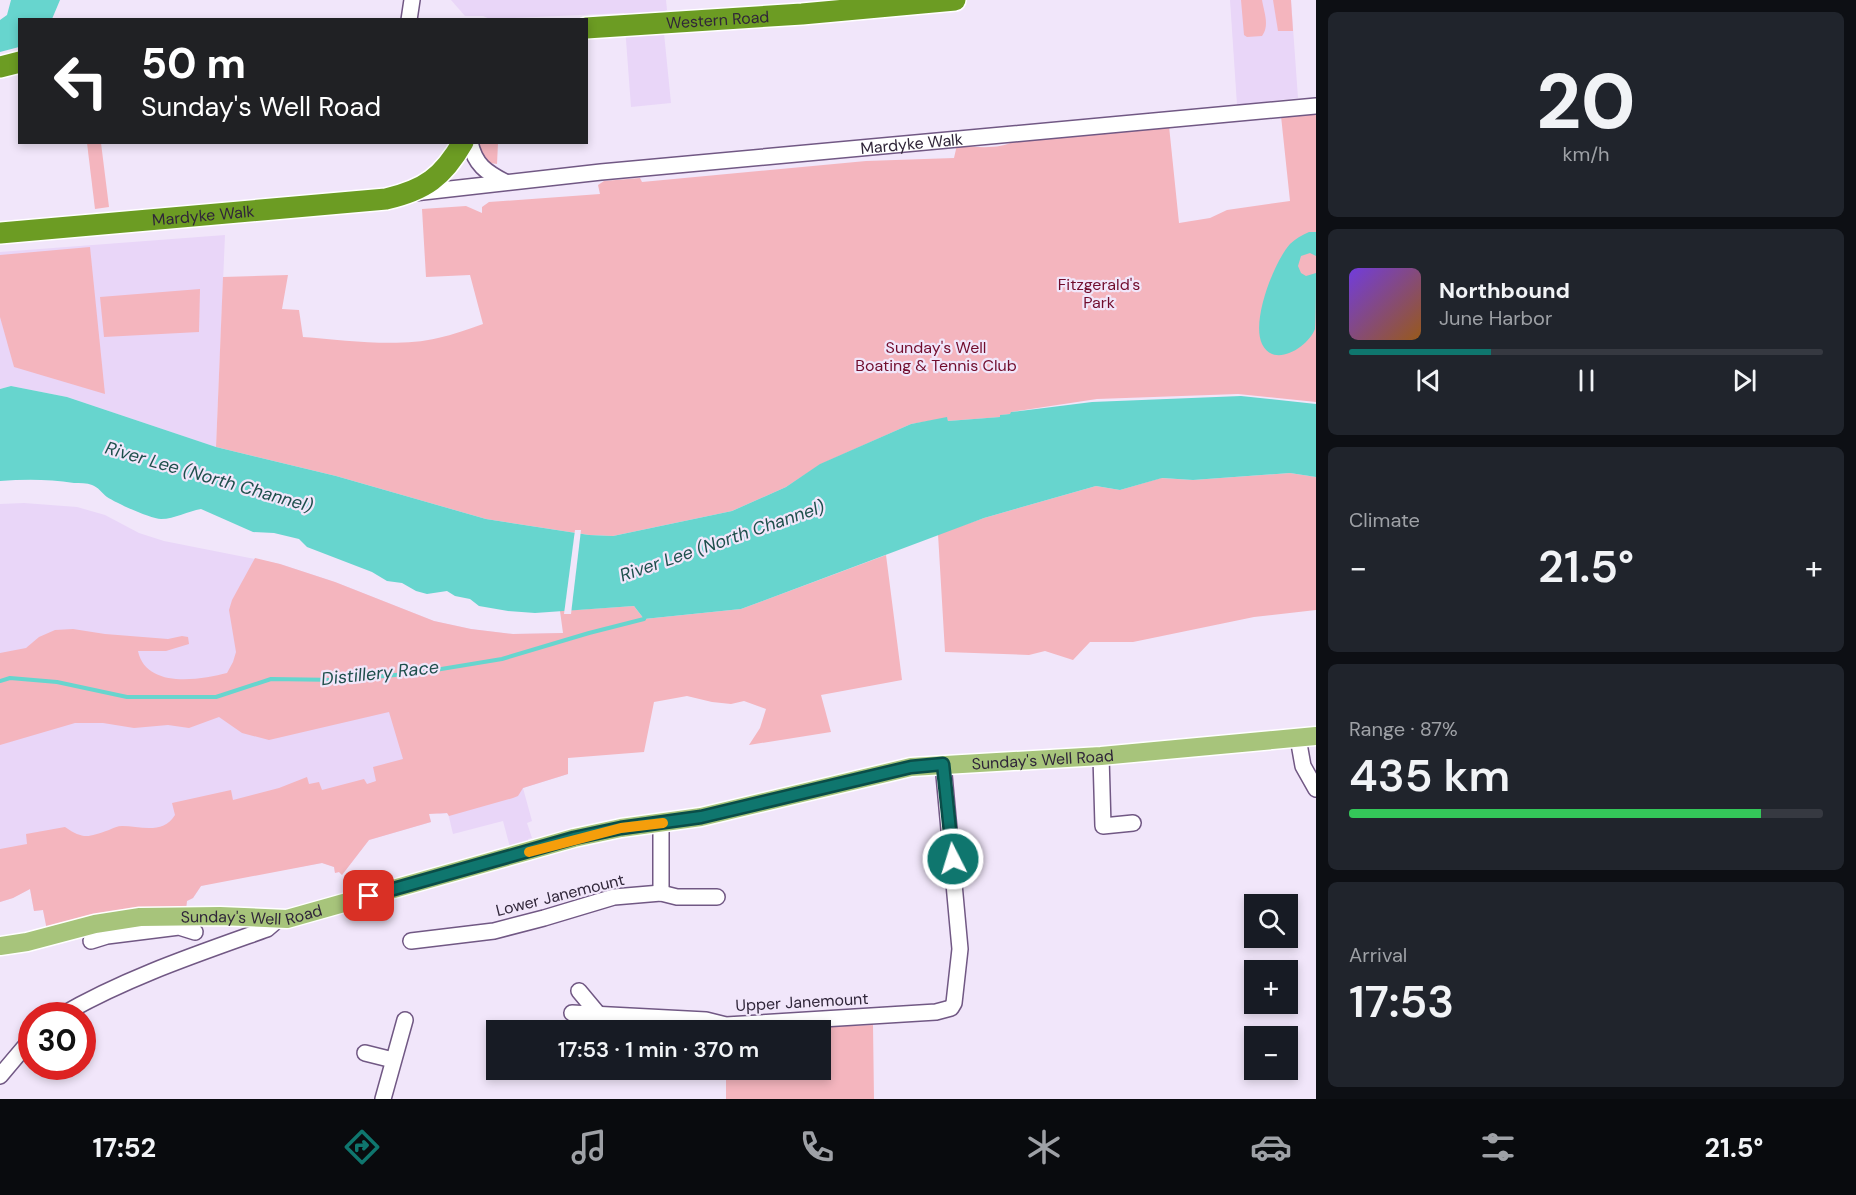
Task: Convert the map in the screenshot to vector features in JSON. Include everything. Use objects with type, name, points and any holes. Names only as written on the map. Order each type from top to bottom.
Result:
[{"type":"highway","name":"Western Road","points":[[588,28],[802,14],[956,0]]},
{"type":"highway","points":[[0,67],[18,62]]},
{"type":"highway","name":"Mardyke Walk","points":[[0,233],[373,202],[407,194],[434,181],[452,161],[462,144]]},
{"type":"main road","name":"Sunday's Well Road","points":[[0,946],[27,942],[95,924],[140,917],[220,916],[275,920],[315,912],[574,838],[621,828],[701,817],[911,767],[1101,756],[1307,737]]},
{"type":"street","points":[[409,18],[412,0]]},
{"type":"street","name":"Mardyke Walk","points":[[407,194],[505,182],[1316,106]]},
{"type":"street","points":[[471,144],[480,167],[505,182]]},
{"type":"street","points":[[1307,737],[1303,766],[1316,789]]},
{"type":"street","points":[[1101,756],[1103,826],[1133,823]]},
{"type":"street","name":"Upper Janemount","points":[[572,1013],[706,1020],[726,1025],[936,1012],[951,1008],[954,1003],[960,949],[943,764]]},
{"type":"street","points":[[661,823],[661,894]]},
{"type":"street","name":"Lower Janemount","points":[[411,941],[494,931],[614,897],[661,894],[717,897]]},
{"type":"street","points":[[85,1002],[152,971],[267,929],[274,924],[275,920]]},
{"type":"street","points":[[91,941],[108,936],[178,927],[195,933]]},
{"type":"street","points":[[579,991],[599,1015]]},
{"type":"street","points":[[383,1099],[405,1020]]},
{"type":"street","points":[[365,1053],[393,1060]]},
{"type":"street","points":[[0,1076],[18,1055]]},
{"type":"shaded area","points":[[451,0],[666,0],[667,10],[662,13],[671,103],[631,107],[624,13],[512,18],[465,16]]},
{"type":"shaded area","points":[[1230,0],[1291,0],[1298,98],[1237,105]]},
{"type":"shaded area","points":[[225,235],[216,447],[67,397],[11,386],[0,389],[0,252]]},
{"type":"shaded area","points":[[24,503],[77,507],[105,515],[139,533],[164,541],[280,564],[335,582],[434,621],[471,629],[513,634],[563,633],[568,774],[523,788],[532,821],[527,823],[532,838],[528,839],[529,845],[511,851],[503,821],[453,834],[448,813],[433,812],[429,814],[431,822],[369,840],[342,875],[339,872],[335,873],[334,867],[322,863],[221,881],[201,886],[193,898],[187,901],[186,909],[47,930],[43,910],[34,911],[30,889],[0,902],[0,504]]},
{"type":"green space","points":[[1241,0],[1262,0],[1266,28],[1262,36],[1247,37],[1244,35]]},
{"type":"green space","points":[[1273,0],[1291,0],[1293,31],[1278,31]]},
{"type":"green space","points":[[1316,114],[1316,402],[1238,394],[1097,399],[1011,412],[1001,417],[948,421],[947,418],[911,424],[821,464],[786,487],[732,511],[613,536],[589,535],[486,519],[336,476],[216,447],[223,277],[288,275],[282,309],[299,310],[303,337],[371,342],[422,341],[444,337],[483,324],[470,275],[426,277],[422,209],[466,206],[482,213],[482,207],[489,202],[600,194],[598,185],[604,181],[640,178],[642,182],[866,161],[954,158],[957,145],[994,147],[1014,141],[1169,126],[1179,223],[1210,218],[1227,210],[1290,201],[1281,116]]},
{"type":"green space","points":[[87,144],[101,144],[109,207],[95,209]]},
{"type":"green space","points":[[476,144],[498,144],[497,164],[490,163],[488,167]]},
{"type":"green space","points":[[90,247],[105,394],[14,367],[0,317],[0,255]]},
{"type":"green space","points":[[200,289],[199,332],[104,337],[100,297]]},
{"type":"green space","points":[[1290,473],[1316,477],[1316,610],[1254,617],[1133,642],[1090,642],[1073,660],[1045,651],[1029,655],[945,652],[938,534],[984,518],[1096,486],[1120,490],[1161,478],[1193,480]]},
{"type":"green space","points":[[886,555],[902,680],[821,695],[831,732],[749,745],[760,728],[766,709],[744,701],[731,704],[687,696],[654,702],[644,752],[568,758],[568,774],[523,788],[518,796],[449,816],[447,813],[429,814],[431,822],[369,840],[342,875],[339,872],[335,873],[334,867],[322,863],[201,886],[193,898],[187,901],[186,909],[47,930],[43,910],[34,911],[30,889],[0,902],[0,849],[27,844],[26,834],[65,827],[86,836],[120,826],[158,827],[170,821],[175,815],[172,803],[231,790],[233,800],[279,788],[307,777],[309,784],[319,782],[322,790],[364,779],[367,784],[376,781],[373,767],[403,759],[389,712],[269,740],[242,733],[219,717],[189,728],[168,725],[134,728],[103,723],[75,723],[0,745],[0,653],[26,648],[39,637],[55,630],[73,629],[168,639],[188,637],[189,644],[166,651],[138,651],[143,663],[151,671],[163,677],[203,678],[227,673],[233,662],[236,652],[229,610],[255,558],[335,582],[434,621],[471,629],[513,634],[563,633],[560,611],[634,606],[644,619],[741,609]]},
{"type":"green space","points":[[873,1025],[874,1099],[726,1099],[726,1080],[831,1080],[831,1026]]},
{"type":"water","points":[[11,0],[60,0],[52,18],[18,18],[18,47],[0,52],[0,20],[7,15]]},
{"type":"water","points":[[1309,232],[1316,232],[1316,256],[1310,253],[1301,256],[1298,266],[1301,273],[1306,276],[1316,273],[1315,329],[1298,348],[1290,353],[1274,355],[1262,344],[1259,334],[1259,321],[1266,292],[1277,264],[1290,244]]},
{"type":"water","name":"River Lee (North Channel)","points":[[11,386],[67,397],[216,447],[336,476],[486,519],[589,535],[613,536],[732,511],[786,487],[820,464],[911,424],[947,417],[948,421],[1000,417],[1000,415],[1011,412],[1092,402],[1241,396],[1316,404],[1316,477],[1290,473],[1193,480],[1162,478],[1120,490],[1096,486],[984,518],[741,609],[644,619],[634,606],[535,613],[479,606],[470,599],[455,596],[447,591],[427,594],[416,591],[402,583],[387,581],[372,572],[307,547],[299,539],[274,533],[253,532],[201,509],[161,519],[142,514],[118,503],[90,484],[46,480],[0,481],[0,389]]},
{"type":"pier","points":[[575,530],[581,530],[571,614],[564,614]]},
{"type":"waterway","name":"Distillery Race","points":[[0,681],[10,678],[57,682],[127,697],[216,697],[271,679],[340,680],[417,673],[502,659],[644,619],[645,616]]},
{"type":"slow traffic","points":[[529,852],[574,838],[621,828],[663,823]]},
{"type":"route","points":[[369,896],[574,838],[621,828],[701,817],[865,777],[911,767],[943,764],[953,859]]},
{"type":"park label","name":"Fitzgerald's Park","points":[[1099,293]]},
{"type":"park label","name":"Sunday's Well Boating & Tennis Club","points":[[936,356]]}]
